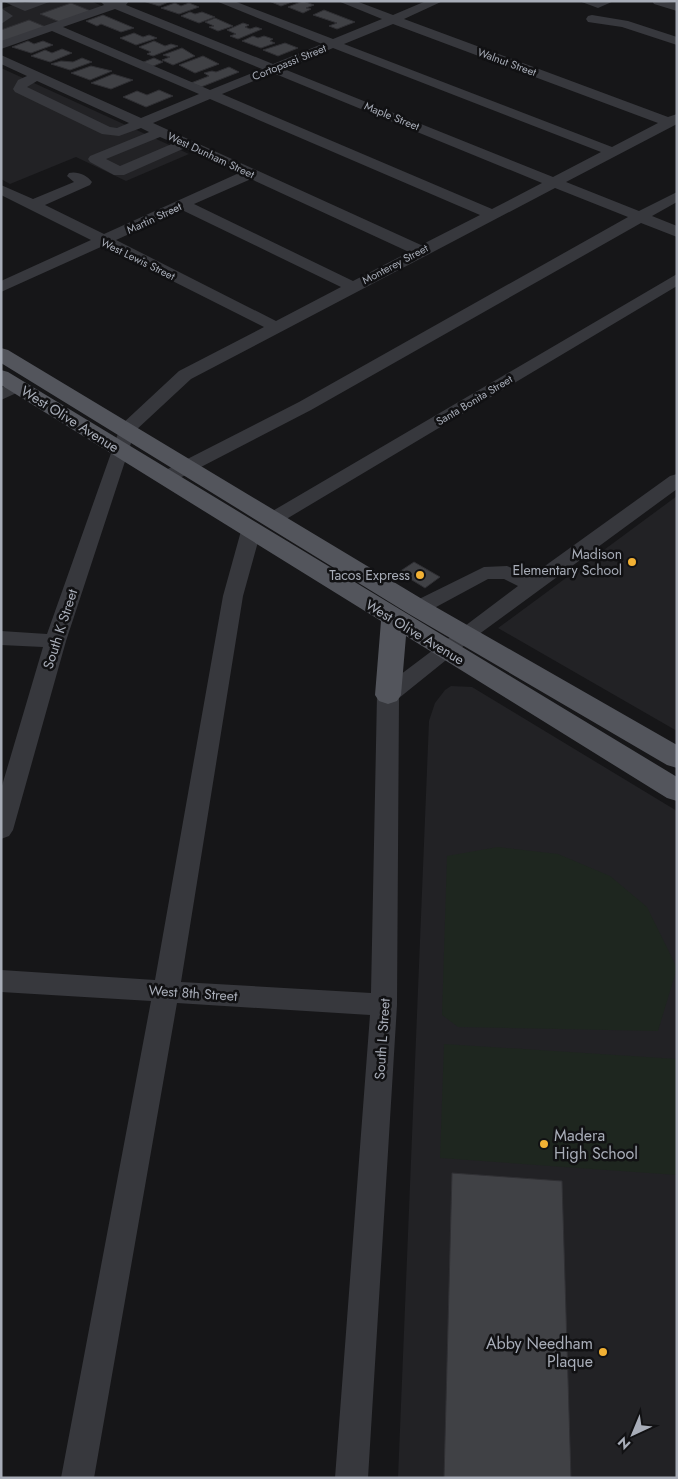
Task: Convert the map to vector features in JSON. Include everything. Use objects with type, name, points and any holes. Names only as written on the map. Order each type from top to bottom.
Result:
[{"type":"main road","name":"West Olive Avenue","points":[[1,354],[123,440],[261,526],[394,619],[454,643],[677,758]]},
{"type":"main road","name":"West Olive Avenue","points":[[6,386],[123,440]]},
{"type":"main road","name":"West Olive Avenue","points":[[261,526],[418,608],[454,643],[677,791]]},
{"type":"main road","points":[[388,695],[394,619]]},
{"type":"street","points":[[8,1],[25,7],[46,1]]},
{"type":"street","name":"Maple Street","points":[[82,1],[112,4],[275,68],[677,232]]},
{"type":"street","points":[[222,1],[613,152]]},
{"type":"street","name":"Walnut Street","points":[[344,1],[670,126]]},
{"type":"street","name":"Cortopassi Street","points":[[38,76],[23,83],[20,89],[113,132],[123,131],[437,1]]},
{"type":"street","points":[[584,1],[598,4],[608,1]]},
{"type":"street","points":[[658,1],[677,7]]},
{"type":"street","points":[[1,45],[112,4]]},
{"type":"street","points":[[1,12],[7,16],[1,20]]},
{"type":"street","points":[[592,19],[624,24],[677,41]]},
{"type":"street","points":[[52,27],[491,214]]},
{"type":"street","name":"West Dunham Street","points":[[2,60],[421,251]]},
{"type":"street","points":[[58,108],[85,97]]},
{"type":"street","name":"Monterey Street","points":[[123,440],[185,375],[491,214],[613,152],[670,126]]},
{"type":"street","points":[[161,132],[95,160],[119,172],[186,143]]},
{"type":"street","name":"Martin Street","points":[[6,280],[102,241],[251,174]]},
{"type":"street","points":[[32,205],[85,182],[74,176]]},
{"type":"street","name":"West Lewis Street","points":[[1,189],[276,328]]},
{"type":"street","points":[[176,473],[305,406],[677,196]]},
{"type":"street","points":[[182,204],[353,287]]},
{"type":"street","name":"Santa Bonita Street","points":[[261,526],[677,279]]},
{"type":"street","name":"South K Street","points":[[1,830],[55,641],[123,440]]},
{"type":"street","points":[[388,695],[454,643],[677,480]]},
{"type":"street","points":[[77,1478],[166,991],[234,596],[261,526]]},
{"type":"street","points":[[418,608],[484,573],[507,572],[533,585]]},
{"type":"street","points":[[1,638],[55,641]]},
{"type":"street","name":"South L Street","points":[[351,1478],[384,1005],[388,695]]},
{"type":"street","name":"West 8th Street","points":[[1,981],[384,1005]]},
{"type":"shaded area","points":[[24,1],[91,1],[104,7],[1,43],[1,9]]},
{"type":"shaded area","points":[[1,68],[189,154],[126,181],[76,157],[10,184],[1,179]]},
{"type":"shaded area","name":"Madison Elementary School","points":[[677,496],[677,731],[498,628]]},
{"type":"shaded area","name":"Madera High School","points":[[451,686],[472,687],[677,811],[677,1478],[398,1478],[429,721],[435,703],[445,690]]},
{"type":"shaded area","points":[[498,847],[558,854],[610,876],[647,907],[677,968],[658,1031],[458,1027],[442,1015],[447,856]]},
{"type":"shaded area","points":[[444,1044],[677,1059],[677,1175],[440,1158]]},
{"type":"building","points":[[143,1],[171,1],[159,6]]},
{"type":"building","points":[[269,1],[289,1],[292,2],[281,6]]},
{"type":"building","points":[[303,1],[314,5],[306,8],[311,9],[303,13],[288,7]]},
{"type":"building","points":[[71,3],[91,11],[60,22],[40,14]]},
{"type":"building","points":[[175,3],[181,6],[189,3],[199,7],[179,14],[161,8]]},
{"type":"building","points":[[324,10],[355,22],[337,29],[329,26],[337,23],[313,15]]},
{"type":"building","points":[[190,12],[195,14],[202,12],[215,17],[199,23],[181,16]]},
{"type":"building","points":[[103,15],[134,28],[121,32],[101,24],[97,26],[86,21]]},
{"type":"building","points":[[215,18],[233,26],[218,31],[209,27],[214,26],[205,22]]},
{"type":"building","points":[[29,20],[46,27],[1,43],[1,30]]},
{"type":"building","points":[[243,23],[249,25],[245,27],[250,29],[256,27],[262,29],[238,39],[230,36],[236,34],[227,30]]},
{"type":"building","points":[[134,33],[143,37],[149,35],[157,38],[136,45],[120,38]]},
{"type":"building","points":[[253,36],[258,38],[264,36],[273,39],[270,41],[275,43],[261,48],[242,41]]},
{"type":"building","points":[[28,41],[34,44],[43,41],[53,45],[31,53],[12,47]]},
{"type":"building","points":[[154,41],[165,46],[171,44],[178,46],[153,56],[147,54],[151,52],[139,47]]},
{"type":"building","points":[[285,43],[298,48],[278,56],[263,50]]},
{"type":"building","points":[[182,48],[195,56],[173,65],[162,60],[170,57],[163,55]]},
{"type":"building","points":[[62,49],[72,53],[50,62],[31,56],[45,50],[52,53]]},
{"type":"building","points":[[203,56],[219,64],[195,73],[179,65]]},
{"type":"building","points":[[82,58],[92,62],[70,70],[51,64],[61,61],[73,62]]},
{"type":"building","points":[[154,58],[163,62],[151,67],[141,63]]},
{"type":"building","points":[[91,66],[112,71],[90,80],[71,73]]},
{"type":"building","points":[[229,67],[239,72],[201,87],[191,83],[209,76],[204,73],[216,72]]},
{"type":"building","points":[[113,74],[133,80],[111,89],[91,83]]},
{"type":"building","points":[[159,90],[173,96],[146,107],[123,97],[137,91],[147,95]]},
{"type":"building","name":"Tacos Express","points":[[414,562],[440,577],[425,588],[399,572]]},
{"type":"building","points":[[452,1173],[562,1181],[571,1478],[444,1478]]},
{"type":"place","name":"Madison Elementary School","points":[[632,562]]},
{"type":"place","name":"Tacos Express","points":[[420,575]]},
{"type":"place","name":"Madera High School","points":[[544,1144]]},
{"type":"place","name":"Abby Needham Plaque","points":[[603,1352]]}]
